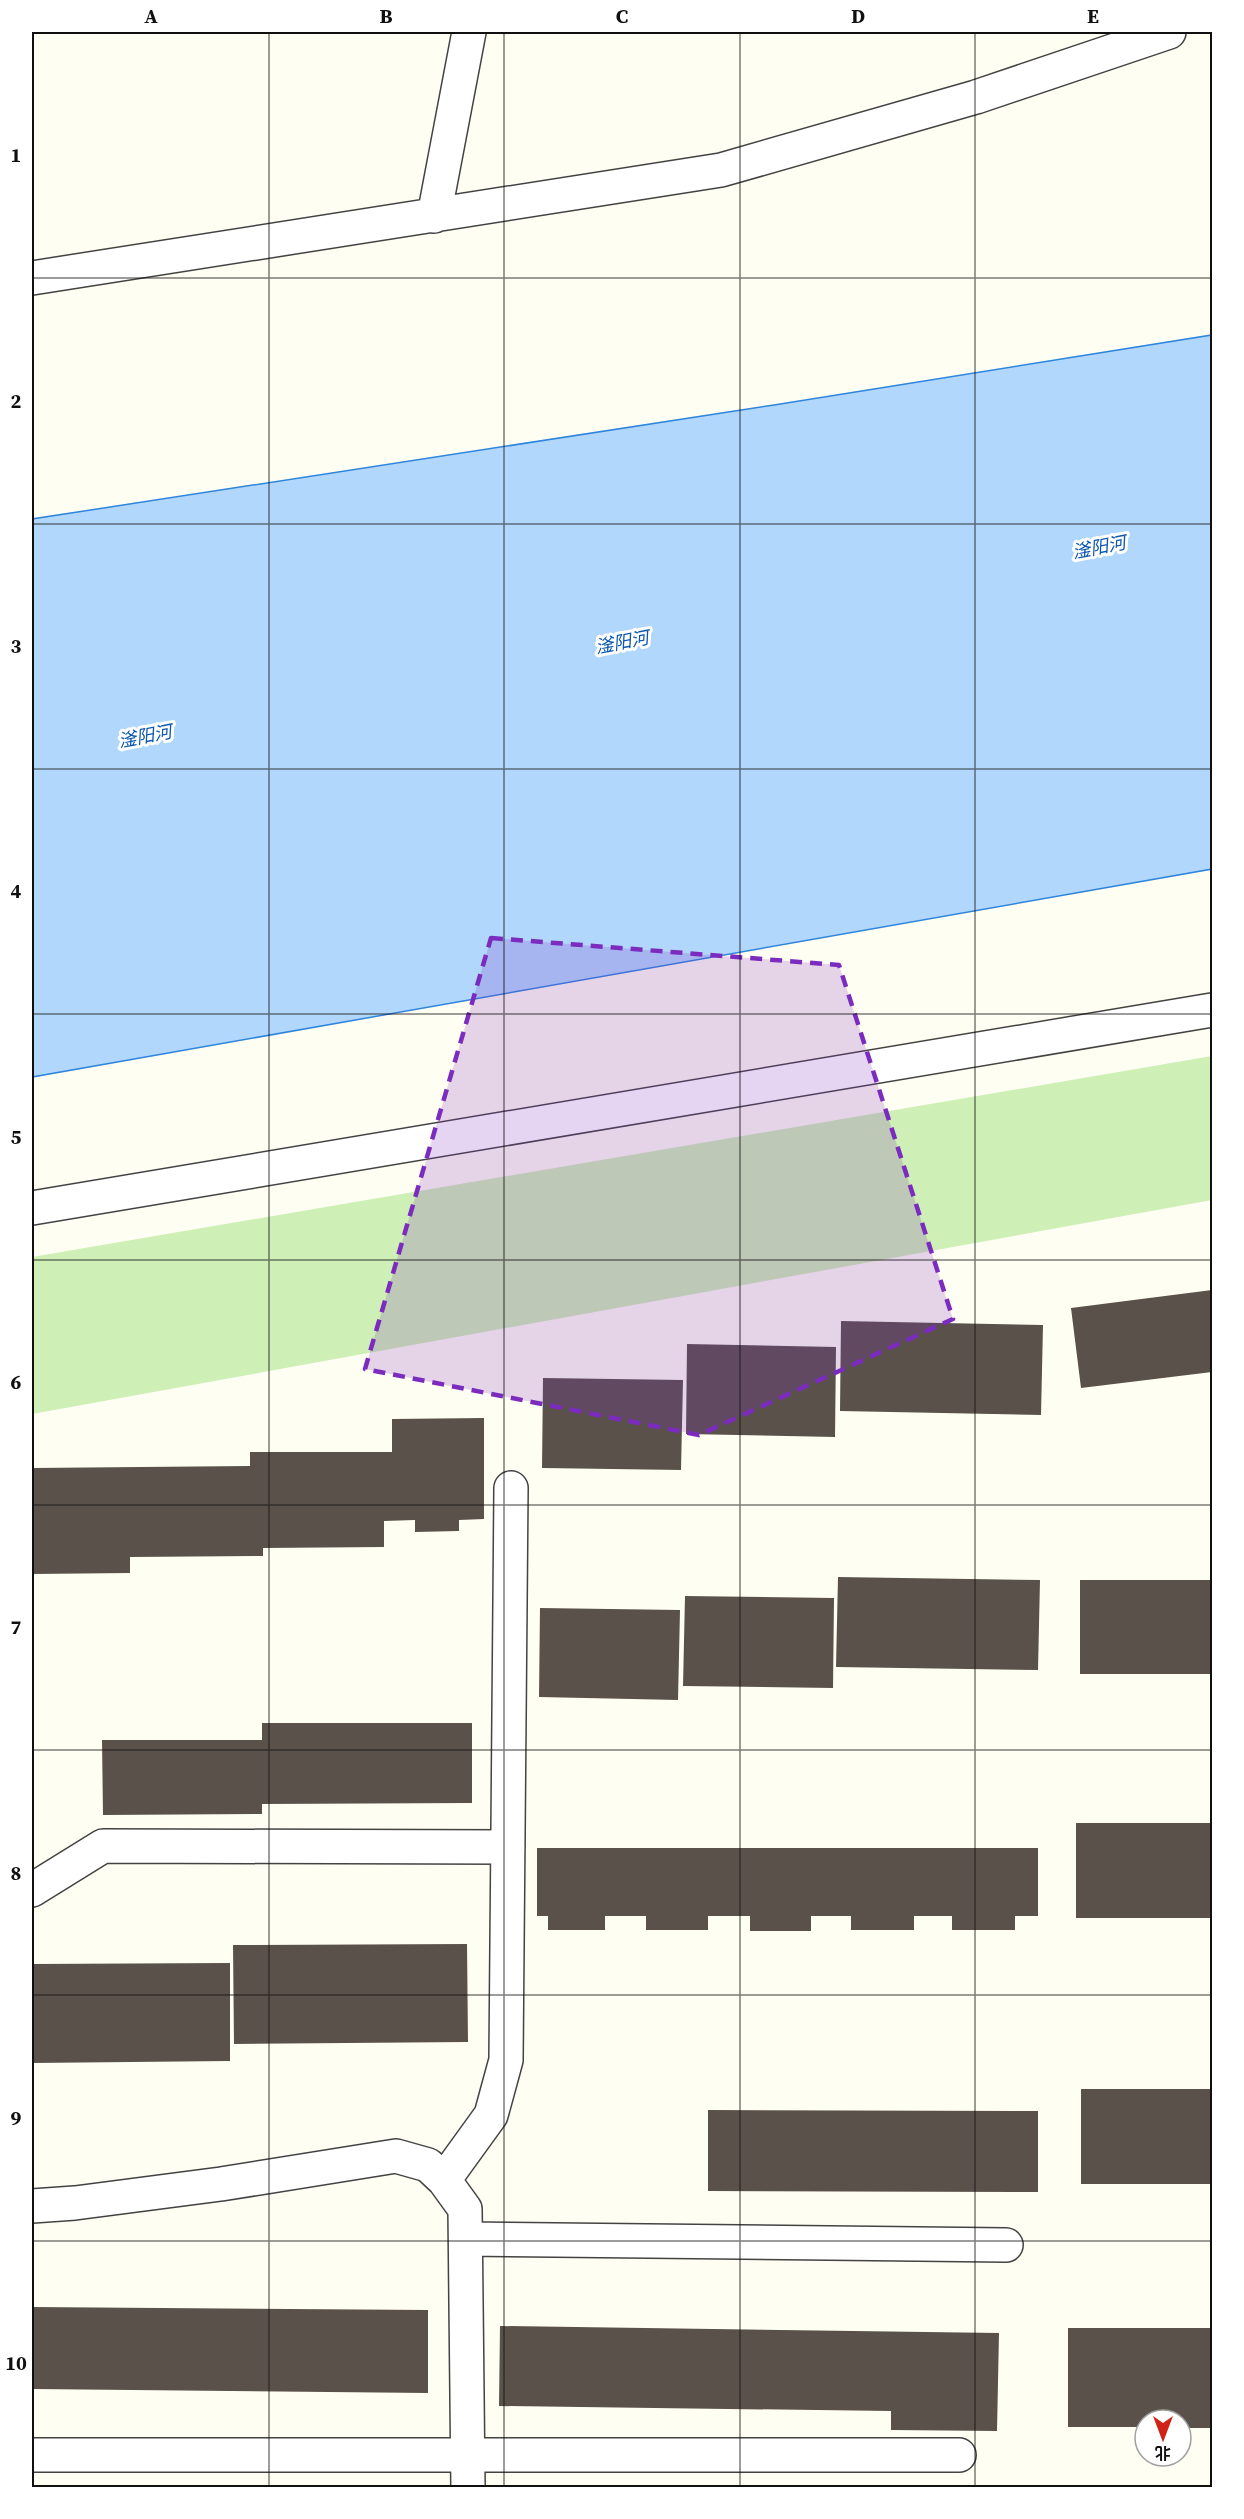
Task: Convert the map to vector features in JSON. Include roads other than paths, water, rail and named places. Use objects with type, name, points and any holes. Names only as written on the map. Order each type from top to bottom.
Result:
[{"type":"street","points":[[434,216],[470,32]]},
{"type":"street","points":[[32,278],[721,170],[976,97],[1169,32]]},
{"type":"street","points":[[32,1208],[1212,1010]]},
{"type":"street","points":[[444,2180],[491,2115],[506,2060],[511,1488]]},
{"type":"street","points":[[32,1890],[103,1846],[508,1847]]},
{"type":"street","points":[[32,2206],[75,2204],[221,2184],[396,2156],[428,2165],[444,2180],[465,2209],[468,2487]]},
{"type":"street","points":[[466,2239],[1006,2245]]},
{"type":"street","points":[[32,2455],[959,2455]]},
{"type":"water","name":"滏阳河","points":[[1212,335],[1212,869],[32,1077],[32,519]]}]
